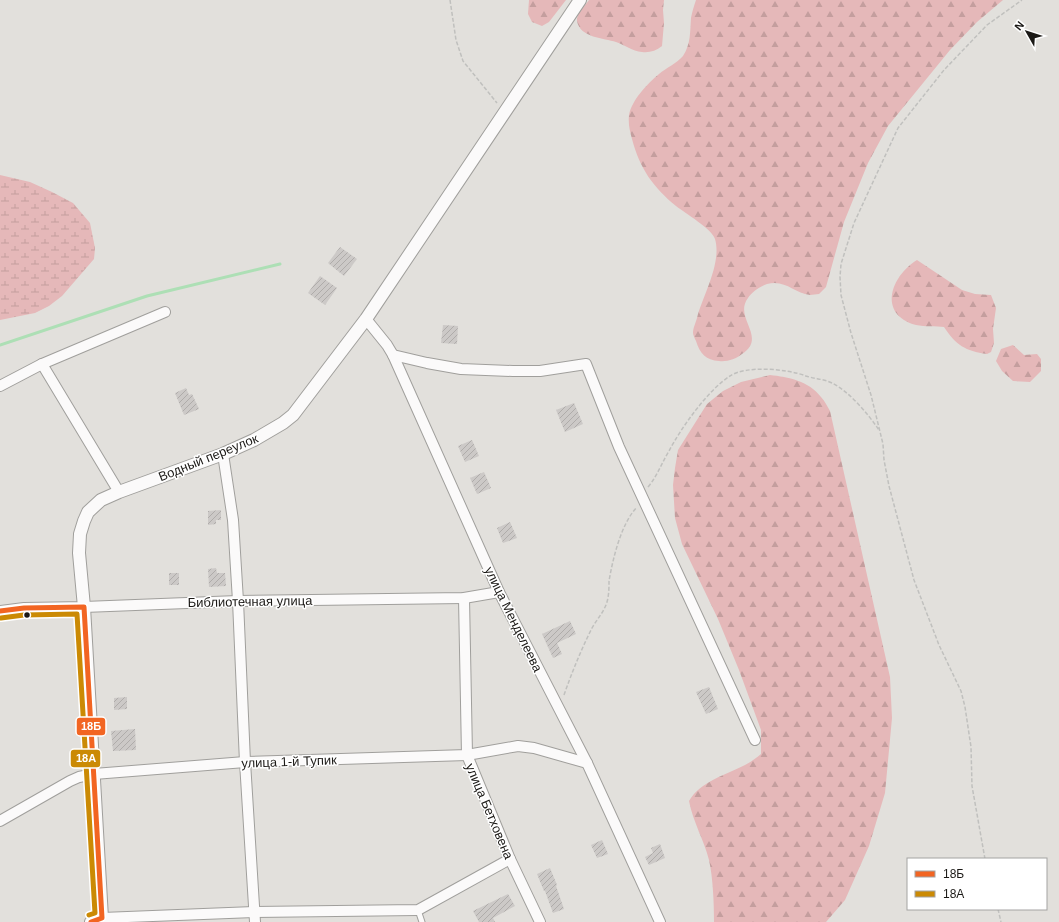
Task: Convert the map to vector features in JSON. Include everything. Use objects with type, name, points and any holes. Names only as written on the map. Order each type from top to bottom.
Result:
[{"type":"street","name":"Водный переулок","points":[[84,607],[79,553],[80,534],[88,512],[101,500],[119,492],[223,454],[254,440],[294,414],[366,319],[580,0]]},
{"type":"street","points":[[0,386],[42,364],[166,312]]},
{"type":"street","name":"улица Менделеева","points":[[366,319],[387,345],[393,355],[499,592],[587,763],[660,922]]},
{"type":"street","points":[[393,355],[461,369],[513,372],[540,372],[586,364],[620,446],[755,740]]},
{"type":"street","points":[[42,364],[119,492]]},
{"type":"street","points":[[223,454],[233,520],[245,762],[255,917]]},
{"type":"street","name":"Библиотечная улица","points":[[0,611],[24,608],[238,601],[464,598],[499,592]]},
{"type":"street","name":"улица Бетховена","points":[[464,598],[467,754],[510,859],[540,922]]},
{"type":"street","points":[[84,607],[104,920],[255,917],[418,910],[510,859]]},
{"type":"street","name":"улица 1-й Тупик","points":[[0,821],[70,781],[79,777],[94,774],[245,762],[467,754],[518,746],[534,748],[587,763]]},
{"type":"lane","points":[[418,910],[422,922]]},
{"type":"path","points":[[450,0],[456,40],[463,61],[504,113]]},
{"type":"path","points":[[984,858],[972,786],[971,747],[965,707],[961,691],[939,645],[914,580],[889,486],[884,460],[883,444],[871,395],[841,295],[840,277],[841,264],[854,223],[898,128],[944,70],[987,25],[1022,0]]},
{"type":"path","points":[[559,708],[578,658],[594,625],[602,614],[607,601],[610,579],[623,529],[632,512],[656,478],[668,452],[682,428],[706,398],[730,376],[743,370],[779,370],[797,372],[810,377],[822,379],[843,389],[872,420],[880,431]]},
{"type":"path","points":[[998,910],[1001,922]]},
{"type":"green space","points":[[529,0],[566,0],[549,22],[542,26],[532,22],[528,14]]},
{"type":"green space","points":[[589,0],[664,0],[662,46],[652,51],[642,52],[616,42],[587,34],[579,27],[577,18]]},
{"type":"green space","points":[[696,0],[1003,0],[977,22],[950,50],[888,126],[868,163],[844,222],[826,287],[819,294],[811,295],[804,294],[779,283],[767,284],[756,290],[748,298],[744,313],[752,341],[749,348],[737,357],[725,361],[714,360],[704,356],[699,349],[693,333],[714,268],[716,258],[715,239],[713,235],[698,221],[668,199],[648,177],[635,150],[629,125],[629,115],[631,109],[641,93],[659,74],[681,59],[686,51],[690,37],[691,16]]},
{"type":"green space","points":[[0,175],[30,182],[73,203],[90,223],[95,248],[94,259],[62,296],[49,306],[35,313],[0,320]]},
{"type":"green space","points":[[917,260],[962,290],[975,294],[991,295],[996,308],[993,329],[994,343],[991,352],[987,354],[967,349],[957,343],[944,327],[916,325],[904,320],[896,312],[892,304],[892,294],[895,285],[900,275]]},
{"type":"green space","points":[[1013,345],[1024,355],[1037,354],[1041,359],[1041,371],[1030,382],[1013,381],[1002,371],[996,361],[1001,349]]},
{"type":"green space","points":[[770,375],[798,381],[810,387],[825,402],[830,411],[890,677],[892,718],[885,793],[869,846],[845,900],[826,922],[714,922],[713,891],[709,860],[689,801],[700,788],[707,783],[747,764],[761,754],[761,730],[718,619],[682,544],[675,518],[673,485],[678,450],[707,404],[723,391],[741,382]]},
{"type":"building","points":[[340,247],[357,259],[344,276],[328,263]]},
{"type":"building","points":[[320,276],[337,288],[325,305],[308,293]]},
{"type":"building","points":[[443,325],[458,326],[457,344],[441,343]]},
{"type":"building","points":[[186,388],[189,395],[192,394],[199,409],[184,415],[175,393]]},
{"type":"building","points":[[574,403],[583,424],[565,432],[556,410]]},
{"type":"building","points":[[472,440],[479,456],[465,462],[458,446]]},
{"type":"building","points":[[484,472],[491,488],[477,494],[470,478]]},
{"type":"building","points":[[221,510],[221,520],[216,520],[216,524],[208,525],[208,511]]},
{"type":"building","points":[[510,522],[517,538],[503,543],[497,528]]},
{"type":"building","points":[[216,568],[217,573],[225,573],[226,586],[209,587],[208,569]]},
{"type":"building","points":[[169,573],[179,573],[179,585],[169,585]]},
{"type":"building","points":[[570,621],[576,634],[557,643],[562,654],[553,658],[542,634]]},
{"type":"building","points":[[709,687],[718,709],[706,714],[696,692]]},
{"type":"building","points":[[127,697],[127,709],[114,710],[114,698]]},
{"type":"building","points":[[135,729],[136,750],[113,751],[111,731]]},
{"type":"building","points":[[602,840],[608,854],[597,858],[591,845]]},
{"type":"building","points":[[660,844],[665,858],[649,865],[645,857],[653,853],[651,848]]},
{"type":"building","points":[[550,868],[564,909],[553,913],[537,874]]},
{"type":"building","points":[[508,894],[515,906],[493,918],[495,922],[479,922],[473,911]]},
{"type":"waterway","points":[[0,345],[147,296],[280,264]]},
{"type":"transit line","name":"18Б","points":[[0,611],[24,608],[84,607],[102,918],[91,922]]},
{"type":"transit line","name":"18А","points":[[1,618],[24,615],[77,614],[95,913],[89,915]]}]
